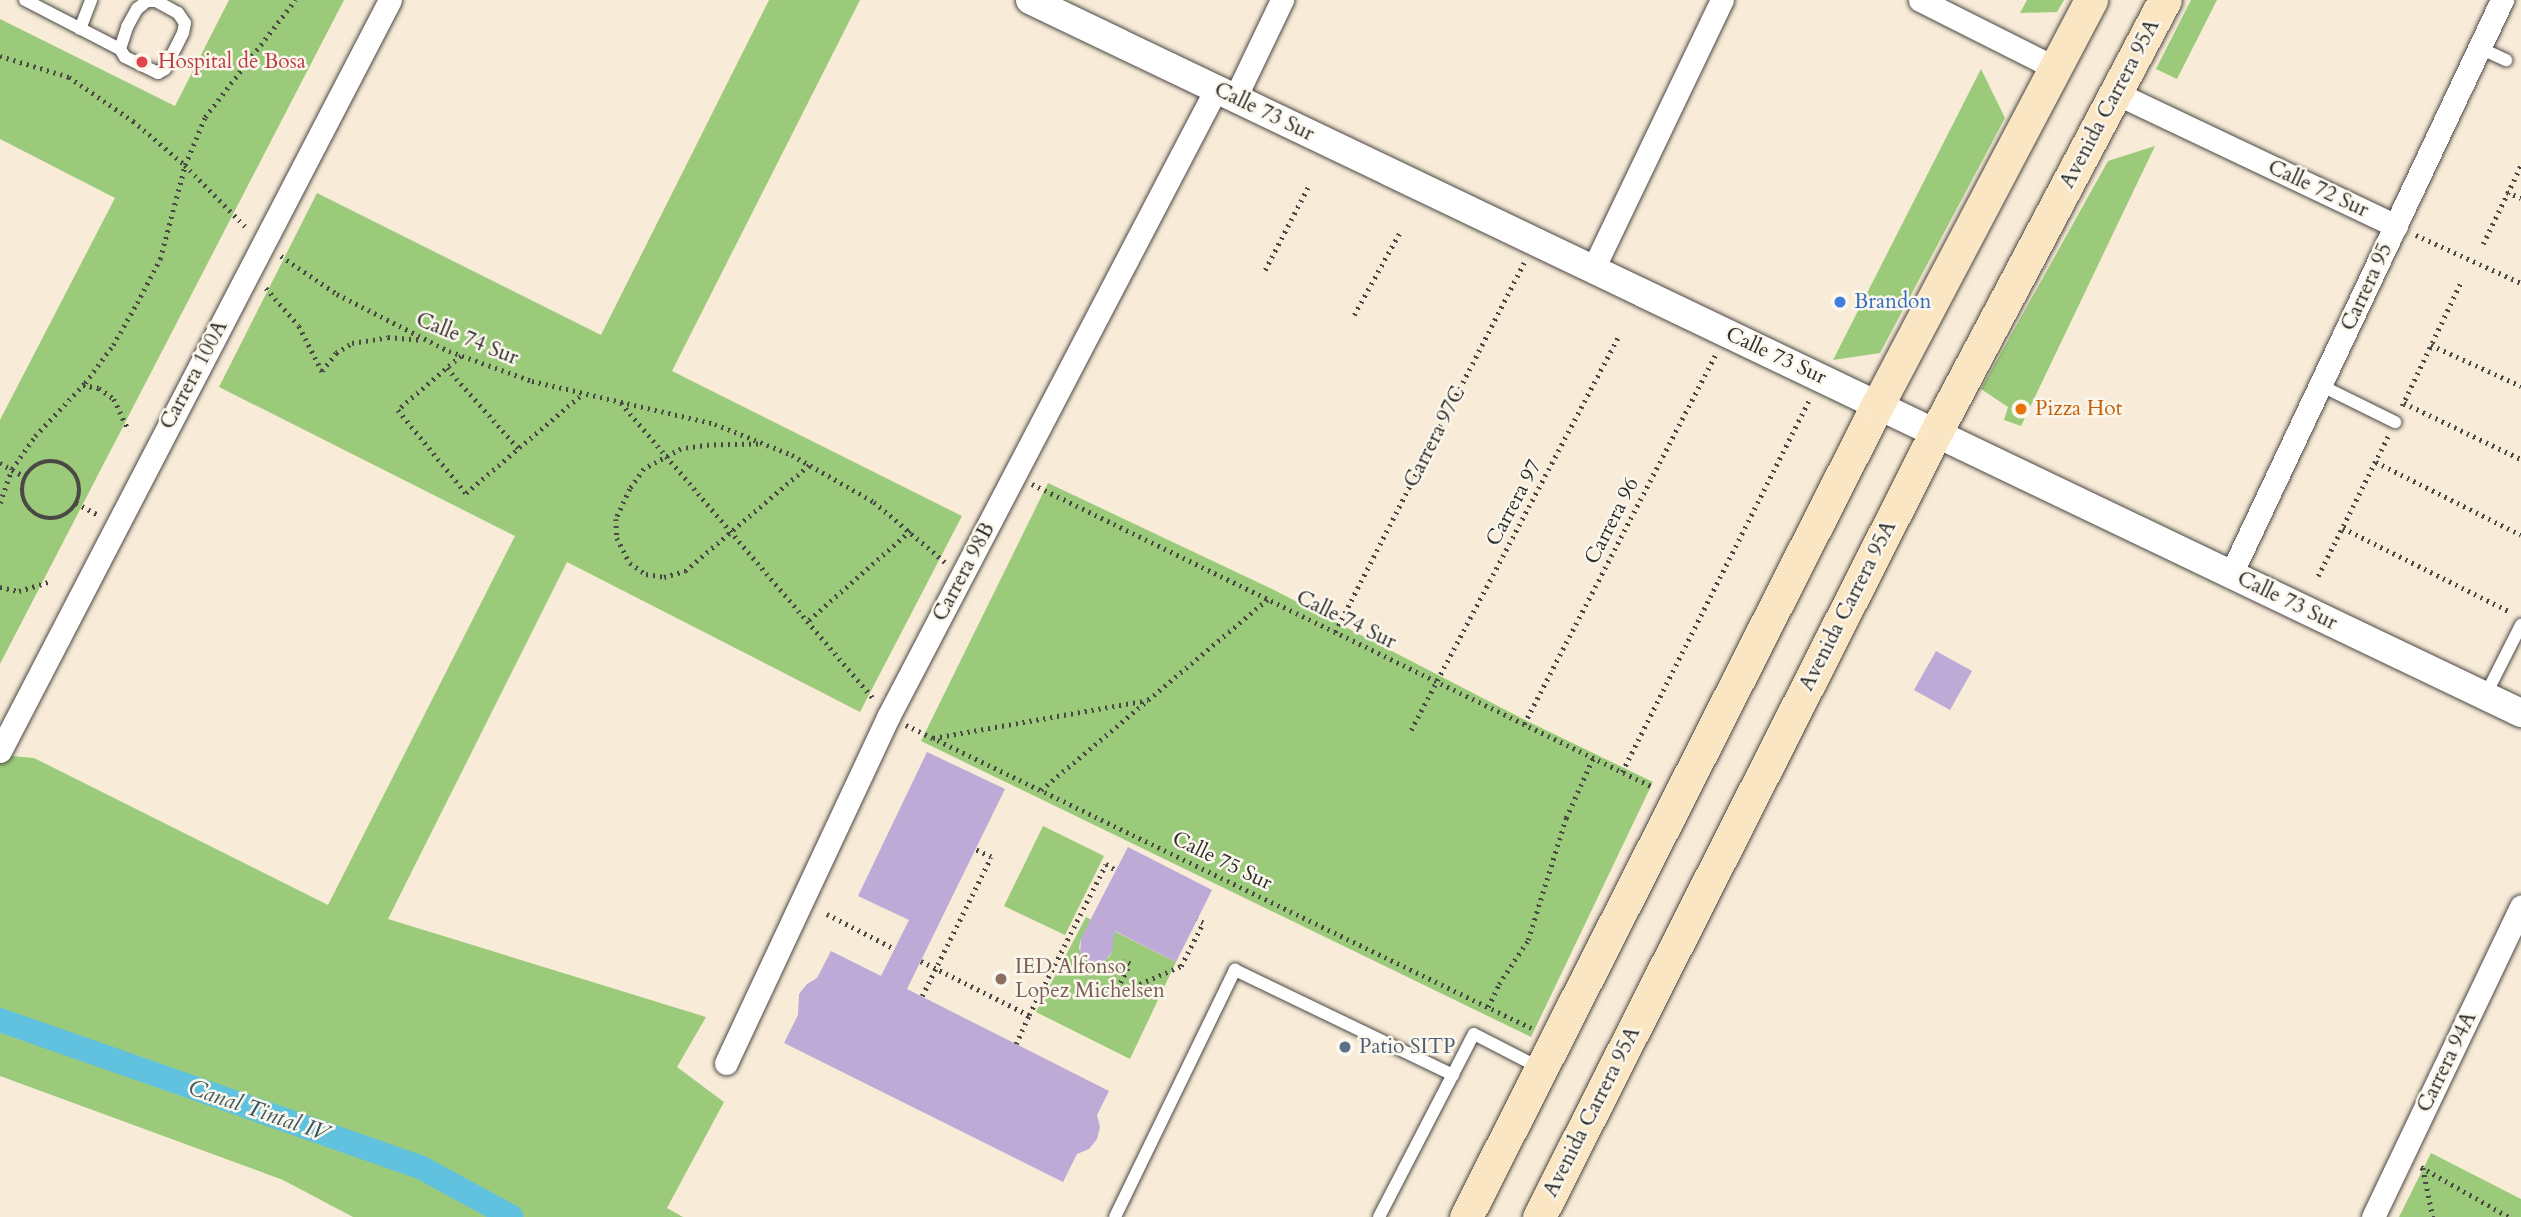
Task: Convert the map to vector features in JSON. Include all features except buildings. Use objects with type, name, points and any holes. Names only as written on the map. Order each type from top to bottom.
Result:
[{"type":"main road","points":[[1466,1217],[1878,404],[2091,0]]},
{"type":"main road","name":"Avenida Carrera 95A","points":[[1539,1217],[1936,432],[2165,0]]},
{"type":"street","name":"Carrera 100A","points":[[0,751],[390,0]]},
{"type":"street","name":"Calle 73 Sur","points":[[1030,0],[2521,713]]},
{"type":"street","name":"Carrera 98B","points":[[726,1063],[888,716],[1014,475],[1226,93],[1283,0]]},
{"type":"street","points":[[1593,269],[1721,0]]},
{"type":"street","points":[[1920,0],[2055,68]]},
{"type":"street","name":"Carrera 95","points":[[2231,574],[2502,0]]},
{"type":"street","name":"Calle 72 Sur","points":[[2116,93],[2396,226]]},
{"type":"street","name":"Carrera 94A","points":[[2373,1217],[2521,907]]},
{"type":"lane","points":[[25,0],[120,49],[125,57],[158,73],[165,69],[183,33],[185,23],[178,13],[156,1],[147,1],[127,27],[120,49]]},
{"type":"lane","points":[[80,29],[91,0]]},
{"type":"lane","points":[[2480,48],[2506,60]]},
{"type":"lane","points":[[2320,385],[2395,422]]},
{"type":"lane","points":[[2485,696],[2521,625]]},
{"type":"lane","points":[[1115,1217],[1235,970],[1453,1074]]},
{"type":"lane","points":[[1379,1217],[1474,1034],[1541,1069]]},
{"type":"path","points":[[0,503],[12,470],[35,436],[83,385],[113,345],[160,259],[185,165],[205,117],[295,0]]},
{"type":"path","name":"Calle 74 Sur","points":[[0,56],[69,78],[134,121],[185,165],[263,243],[337,294],[427,341],[531,381],[715,424],[763,443],[809,465],[874,502],[962,576]]},
{"type":"path","points":[[2483,244],[2521,165]]},
{"type":"path","points":[[1265,270],[1308,187]]},
{"type":"path","points":[[2507,192],[2521,198]]},
{"type":"path","points":[[2396,226],[2521,283]]},
{"type":"path","points":[[1354,315],[1400,232]]},
{"type":"path","name":"Carrera 97C","points":[[1335,632],[1535,241]]},
{"type":"path","points":[[246,276],[262,284],[299,326],[322,372],[336,354],[352,343],[388,337],[427,341]]},
{"type":"path","name":"Carrera 96","points":[[1524,724],[1727,332]]},
{"type":"path","name":"Carrera 97","points":[[1410,730],[1438,682],[1618,338]]},
{"type":"path","points":[[2431,345],[2521,386]]},
{"type":"path","points":[[461,356],[398,410],[466,493],[582,394]]},
{"type":"path","points":[[447,368],[518,448]]},
{"type":"path","points":[[1622,772],[1820,377]]},
{"type":"path","points":[[83,385],[99,388],[114,399],[129,431]]},
{"type":"path","points":[[2404,403],[2521,459]]},
{"type":"path","points":[[621,404],[809,620],[888,716]]},
{"type":"path","points":[[763,443],[681,449],[644,470],[621,505],[616,519],[617,538],[630,563],[646,574],[655,576],[664,577],[685,570],[809,465]]},
{"type":"path","points":[[59,462],[74,472],[80,490],[79,499],[74,508],[58,519],[38,517],[24,503],[22,493],[25,477],[41,463],[59,462]]},
{"type":"path","points":[[2376,462],[2521,535]]},
{"type":"path","points":[[0,463],[25,477]]},
{"type":"path","name":"Calle 74 Sur","points":[[1014,475],[1663,792]]},
{"type":"path","points":[[2343,528],[2521,617]]},
{"type":"path","points":[[809,620],[910,531]]},
{"type":"path","points":[[0,587],[19,591],[49,582]]},
{"type":"path","points":[[1040,790],[1268,599]]},
{"type":"path","points":[[932,738],[1149,700]]},
{"type":"path","name":"Calle 75 Sur","points":[[888,716],[1542,1033]]},
{"type":"path","points":[[1488,1007],[1499,984],[1528,940],[1566,818],[1593,758]]},
{"type":"path","points":[[922,996],[991,857],[976,850]]},
{"type":"path","points":[[1016,1044],[1106,864],[1116,870]]},
{"type":"path","points":[[827,914],[895,948]]},
{"type":"path","points":[[1124,961],[1130,964],[1114,995],[1181,965],[1203,923],[1197,920]]},
{"type":"path","points":[[921,961],[1029,1015]]},
{"type":"path","points":[[2402,1155],[2509,1217]]},
{"type":"path","points":[[2423,1168],[2433,1217]]},
{"type":"green space","points":[[229,0],[344,0],[0,664],[0,420],[115,198],[0,139],[0,19],[175,106]]},
{"type":"green space","points":[[769,0],[860,0],[672,371],[962,516],[860,712],[567,562],[388,919],[706,1017],[677,1067],[724,1102],[667,1208],[683,1217],[353,1217],[283,1180],[0,1076],[0,755],[34,758],[328,905],[515,536],[219,387],[317,193],[601,335]]},
{"type":"green space","points":[[2027,0],[2064,0],[2057,12],[2020,13]]},
{"type":"green space","points":[[2191,0],[2217,0],[2177,79],[2156,69]]},
{"type":"green space","points":[[1981,69],[2005,118],[1880,353],[1833,360]]},
{"type":"green space","points":[[2155,146],[2021,426],[2004,420],[2008,407],[1981,389],[2108,161]]},
{"type":"green space","points":[[1048,483],[1274,590],[1525,720],[1653,782],[1531,1037],[921,741]]},
{"type":"green space","points":[[1043,826],[1104,856],[1065,935],[1004,906]]},
{"type":"green space","points":[[1086,917],[1176,962],[1130,1059],[1036,1012]],"holes":[[[1081,938],[1112,952],[1100,964],[1083,959],[1079,948]]]},
{"type":"green space","points":[[2431,1153],[2521,1199],[2521,1217],[2399,1217]]},
{"type":"waterway","name":"Canal Tintal IV","points":[[0,1020],[422,1168],[512,1217]]},
{"type":"place","name":"Hospital de Bosa","points":[[142,62]]},
{"type":"place","name":"Brandon","points":[[1840,302]]},
{"type":"place","name":"Pizza Hot","points":[[2021,409]]},
{"type":"place","name":"IED Alfonso Lopez Michelsen","points":[[1001,979]]},
{"type":"place","name":"Patio SITP","points":[[1345,1047]]}]
